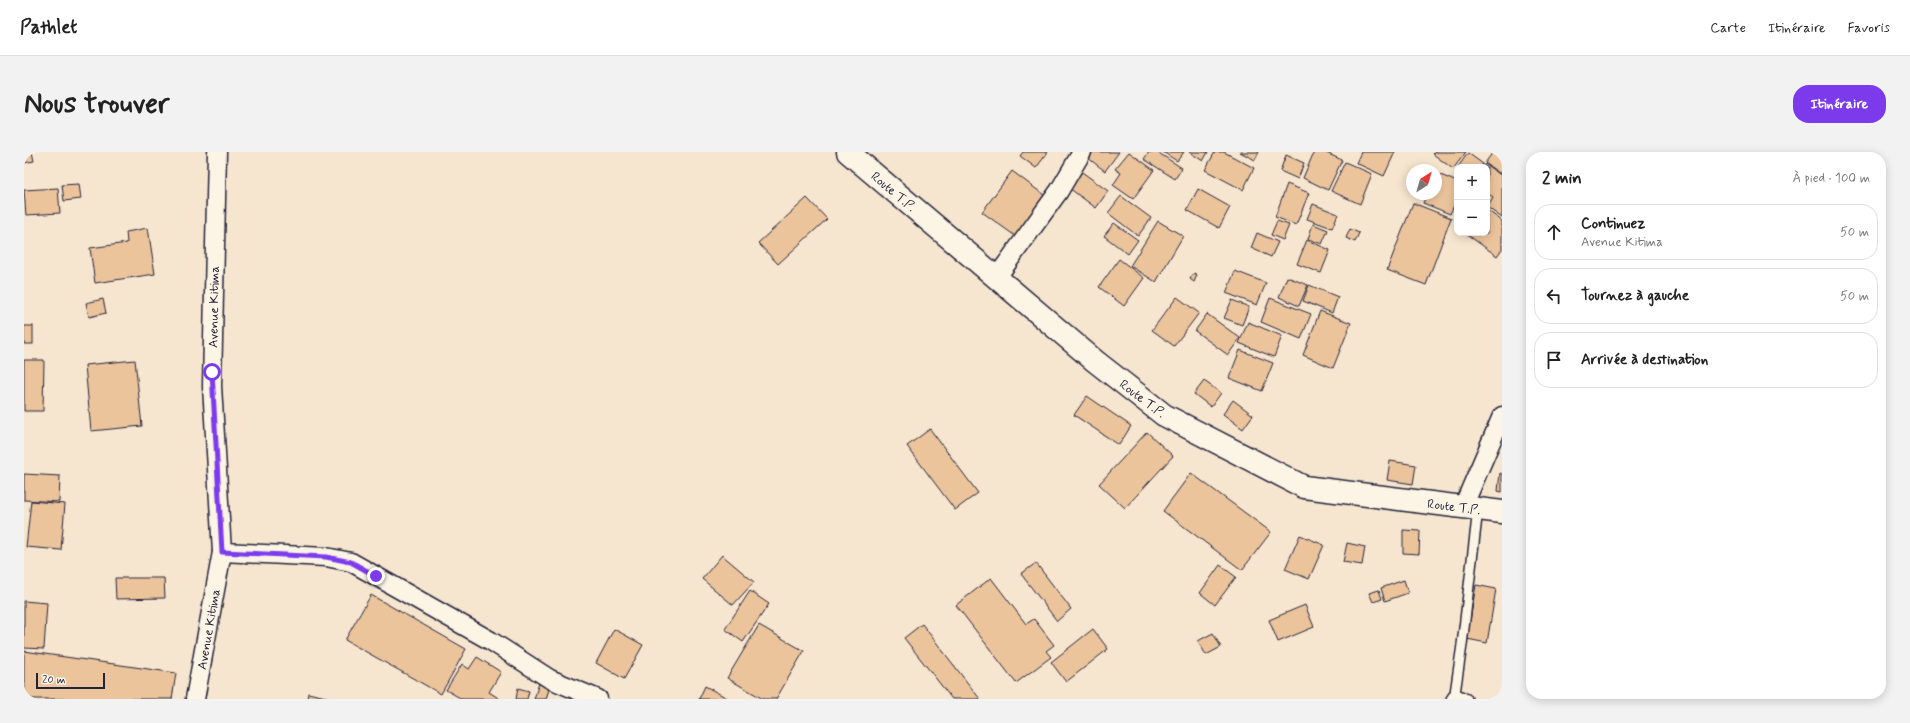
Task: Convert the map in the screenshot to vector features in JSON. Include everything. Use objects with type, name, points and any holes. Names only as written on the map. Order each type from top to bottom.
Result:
[{"type":"street","name":"Avenue Kitima","points":[[195,699],[222,552],[212,386],[217,152]]},
{"type":"street","name":"Route T.P.","points":[[848,152],[998,277],[1095,361],[1164,415],[1304,487],[1502,512]]},
{"type":"street","points":[[998,277],[1060,191],[1082,152]]},
{"type":"street","points":[[1471,508],[1502,416]]},
{"type":"street","points":[[222,552],[326,557],[351,562],[491,641],[550,679],[598,699]]},
{"type":"lane","points":[[1466,699],[1453,696],[1462,645],[1471,508]]},
{"type":"building","points":[[24,152],[32,152],[34,161],[24,163]]},
{"type":"building","points":[[1023,152],[1048,152],[1036,168],[1020,156]]},
{"type":"building","points":[[1086,152],[1119,152],[1105,171],[1084,155]]},
{"type":"building","points":[[1129,152],[1154,170],[1133,199],[1113,185],[1121,173],[1115,169]]},
{"type":"building","points":[[1149,152],[1157,152],[1182,168],[1175,179],[1144,159]]},
{"type":"building","points":[[1163,152],[1184,152],[1177,161]]},
{"type":"building","points":[[1189,152],[1208,152],[1203,161]]},
{"type":"building","points":[[1215,152],[1224,152],[1254,168],[1243,190],[1205,170]]},
{"type":"building","points":[[1240,152],[1259,152],[1255,160]]},
{"type":"building","points":[[1314,152],[1324,152],[1342,160],[1328,190],[1303,178]]},
{"type":"building","points":[[1361,152],[1395,152],[1384,176],[1356,163]]},
{"type":"building","points":[[1435,152],[1466,152],[1457,164],[1454,164],[1453,169],[1433,154]]},
{"type":"building","points":[[1493,152],[1502,152],[1502,175],[1490,167],[1490,164],[1485,163]]},
{"type":"building","points":[[1468,153],[1483,164],[1460,164]]},
{"type":"building","points":[[1286,155],[1304,163],[1298,179],[1280,171]]},
{"type":"building","points":[[1345,162],[1372,174],[1360,204],[1331,191]]},
{"type":"building","points":[[1490,168],[1502,176],[1502,218],[1490,209],[1490,202],[1493,197],[1490,195]]},
{"type":"building","points":[[1012,171],[1048,198],[1018,238],[982,212]]},
{"type":"building","points":[[1082,172],[1108,191],[1096,208],[1069,188]]},
{"type":"building","points":[[1442,176],[1454,181],[1454,205],[1450,214],[1423,203],[1424,200],[1442,200]]},
{"type":"building","points":[[79,184],[81,199],[64,201],[62,185]]},
{"type":"building","points":[[1287,184],[1309,193],[1296,225],[1275,217]]},
{"type":"building","points":[[58,188],[60,213],[26,215],[24,190]]},
{"type":"building","points":[[1198,189],[1230,207],[1219,228],[1187,210]]},
{"type":"building","points":[[1121,196],[1151,218],[1138,236],[1108,213]]},
{"type":"building","points":[[807,198],[827,219],[778,264],[758,243]]},
{"type":"building","points":[[1413,203],[1451,218],[1426,285],[1387,270]]},
{"type":"building","points":[[1313,204],[1338,214],[1332,228],[1307,219]]},
{"type":"building","points":[[1490,212],[1502,221],[1502,249],[1497,256],[1469,236],[1490,236]]},
{"type":"building","points":[[1158,221],[1183,236],[1156,282],[1130,266]]},
{"type":"building","points":[[1277,221],[1289,225],[1283,240],[1271,235]]},
{"type":"building","points":[[1114,223],[1138,240],[1128,254],[1104,236]]},
{"type":"building","points":[[1313,224],[1328,230],[1322,244],[1308,239]]},
{"type":"building","points":[[148,228],[155,274],[95,283],[90,248],[127,243],[126,232]]},
{"type":"building","points":[[1350,229],[1359,233],[1355,242],[1346,238]]},
{"type":"building","points":[[1257,233],[1278,242],[1271,257],[1251,248]]},
{"type":"building","points":[[1307,240],[1330,250],[1321,273],[1297,264]]},
{"type":"building","points":[[1119,259],[1144,278],[1124,306],[1099,287]]},
{"type":"building","points":[[1235,271],[1266,283],[1257,305],[1226,293]]},
{"type":"building","points":[[1194,273],[1197,275],[1194,282],[1190,279]]},
{"type":"building","points":[[1287,277],[1308,285],[1299,306],[1279,297]]},
{"type":"building","points":[[1309,285],[1338,297],[1332,313],[1303,301]]},
{"type":"building","points":[[1177,297],[1199,313],[1174,346],[1152,330]]},
{"type":"building","points":[[1270,298],[1311,314],[1301,339],[1261,322]]},
{"type":"building","points":[[103,299],[106,313],[89,317],[86,303]]},
{"type":"building","points":[[1232,300],[1249,307],[1242,325],[1224,318]]},
{"type":"building","points":[[1320,311],[1351,323],[1333,368],[1303,355]]},
{"type":"building","points":[[1207,314],[1240,338],[1228,355],[1195,331]]},
{"type":"building","points":[[1248,322],[1282,336],[1274,357],[1239,343]]},
{"type":"building","points":[[24,326],[33,326],[33,344],[24,344]]},
{"type":"building","points":[[1240,350],[1273,363],[1262,391],[1229,378]]},
{"type":"building","points":[[24,360],[44,360],[43,411],[24,411]]},
{"type":"building","points":[[135,360],[142,426],[91,431],[85,365]]},
{"type":"building","points":[[1204,381],[1221,393],[1211,407],[1194,394]]},
{"type":"building","points":[[1087,396],[1131,426],[1119,445],[1074,415]]},
{"type":"building","points":[[1233,400],[1253,415],[1243,429],[1223,414]]},
{"type":"building","points":[[930,429],[978,493],[955,510],[907,446]]},
{"type":"building","points":[[1147,432],[1173,456],[1125,508],[1099,484]]},
{"type":"building","points":[[1390,461],[1416,465],[1413,484],[1387,480]]},
{"type":"building","points":[[1191,473],[1271,532],[1242,570],[1163,511]]},
{"type":"building","points":[[1500,473],[1502,474],[1502,492],[1498,491]]},
{"type":"building","points":[[24,474],[60,476],[59,502],[24,500]]},
{"type":"building","points":[[31,501],[65,504],[61,550],[26,547]]},
{"type":"building","points":[[1403,530],[1420,531],[1419,554],[1403,553]]},
{"type":"building","points":[[1300,535],[1324,545],[1309,579],[1285,569]]},
{"type":"building","points":[[1347,543],[1365,547],[1362,565],[1343,562]]},
{"type":"building","points":[[722,555],[754,582],[733,605],[702,579]]},
{"type":"building","points":[[1036,563],[1071,609],[1057,621],[1021,574]]},
{"type":"building","points":[[1220,565],[1236,577],[1215,605],[1200,593]]},
{"type":"building","points":[[115,578],[164,578],[165,598],[116,599]]},
{"type":"building","points":[[991,578],[1026,624],[1034,619],[1054,645],[1046,651],[1051,657],[1016,683],[956,605]]},
{"type":"building","points":[[1404,580],[1408,593],[1385,601],[1381,588]]},
{"type":"building","points":[[1476,585],[1496,589],[1487,643],[1467,639]]},
{"type":"building","points":[[1379,590],[1382,599],[1373,602],[1369,593]]},
{"type":"building","points":[[750,591],[769,604],[743,642],[725,629]]},
{"type":"building","points":[[371,595],[466,649],[441,694],[345,640]]},
{"type":"building","points":[[24,601],[47,603],[44,649],[24,648]]},
{"type":"building","points":[[1305,605],[1314,627],[1278,642],[1269,620]]},
{"type":"building","points":[[922,624],[980,699],[952,699],[904,638]]},
{"type":"building","points":[[759,625],[804,651],[776,699],[763,699],[727,678]]},
{"type":"building","points":[[614,629],[643,645],[624,679],[596,663]]},
{"type":"building","points":[[1093,629],[1108,649],[1066,682],[1051,662]]},
{"type":"building","points":[[1213,633],[1221,647],[1206,655],[1198,641]]},
{"type":"building","points":[[24,651],[176,673],[172,699],[24,699]]},
{"type":"building","points":[[477,657],[501,672],[489,692],[500,699],[462,699],[446,690],[462,664],[469,669]]},
{"type":"building","points":[[539,683],[550,686],[546,699],[534,699]]},
{"type":"building","points":[[705,686],[729,699],[699,699]]},
{"type":"building","points":[[518,688],[529,691],[527,699],[516,699]]},
{"type":"building","points":[[308,693],[335,699],[307,699]]},
{"type":"route","points":[[212,372],[222,552],[326,557],[351,562],[376,576]]}]
